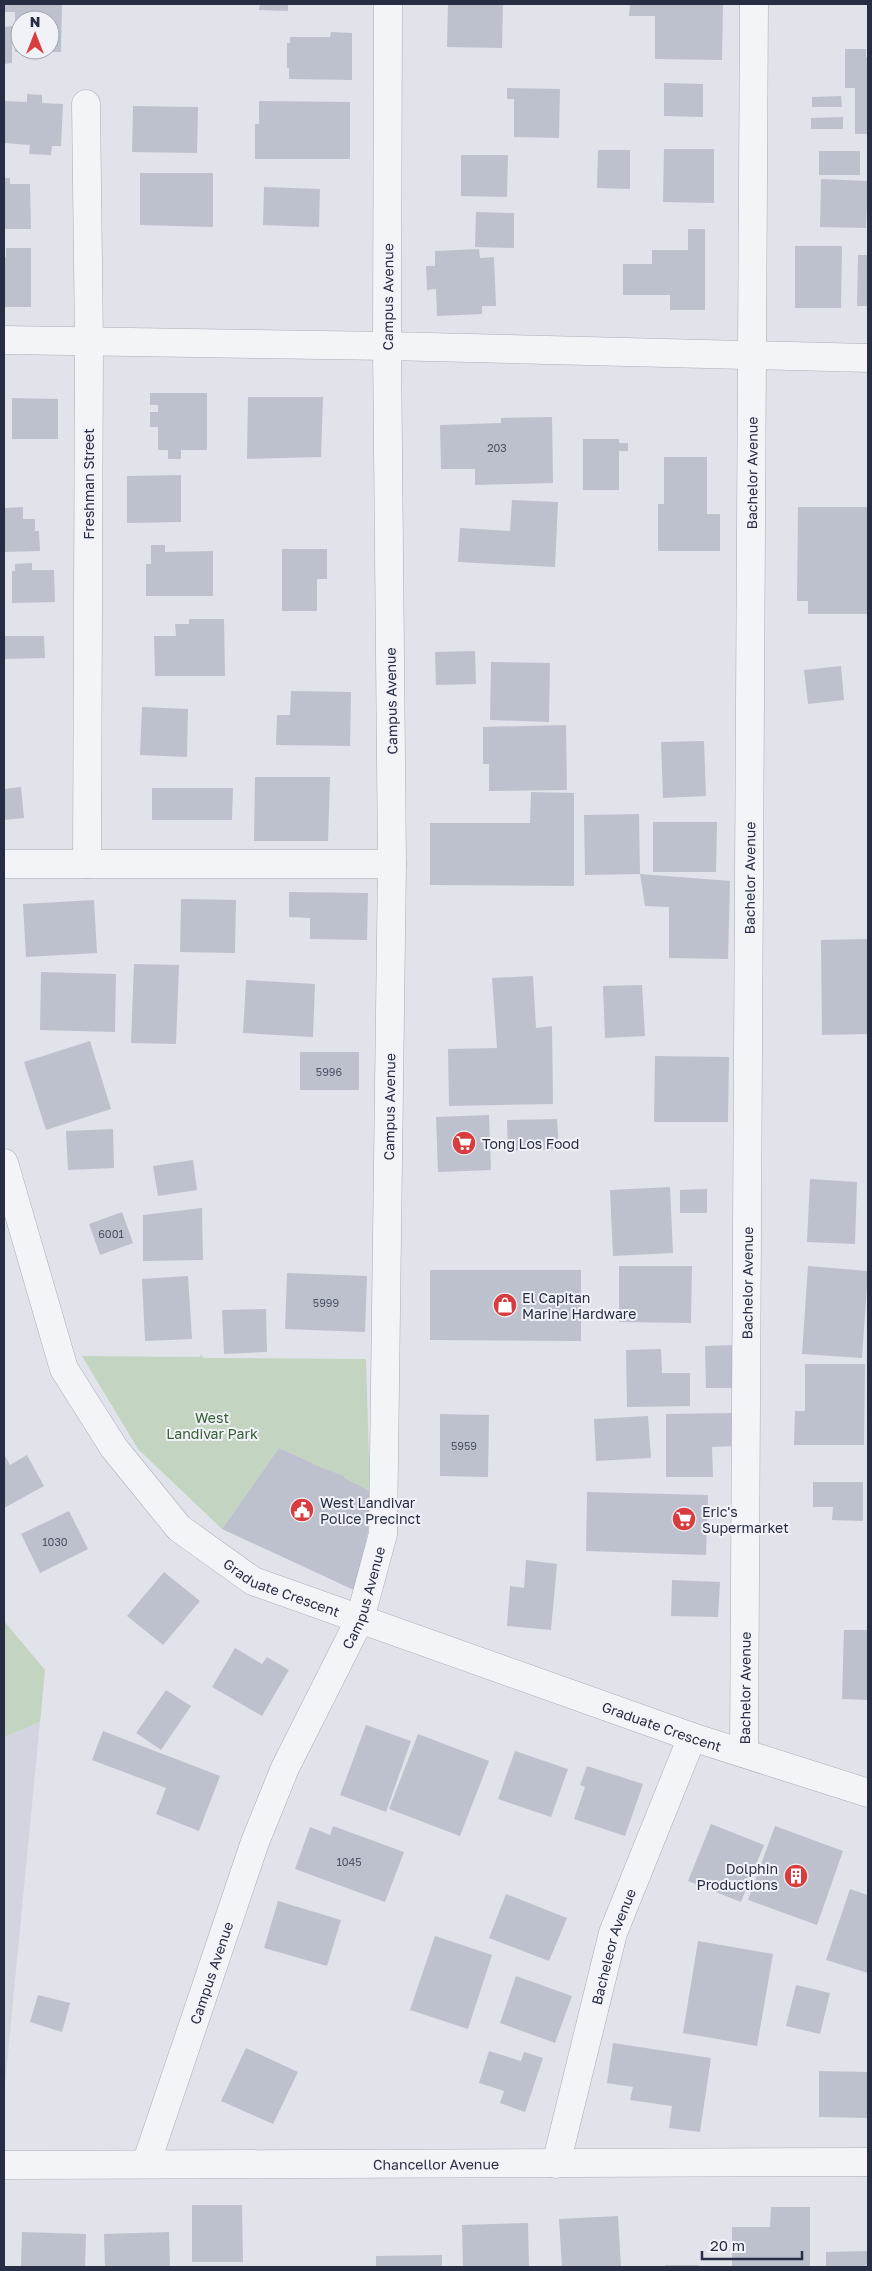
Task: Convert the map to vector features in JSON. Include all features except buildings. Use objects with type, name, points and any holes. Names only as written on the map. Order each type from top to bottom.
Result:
[{"type":"street","name":"Campus Avenue","points":[[146,2164],[255,1842],[286,1768],[360,1619],[383,1534],[392,864],[387,346],[388,4]]},
{"type":"street","name":"Bachelor Avenue","points":[[744,1753],[754,4]]},
{"type":"street","name":"Freshman Street","points":[[86,104],[89,342],[87,864]]},
{"type":"street","points":[[4,340],[387,346],[868,358]]},
{"type":"street","points":[[4,864],[392,864]]},
{"type":"street","name":"Graduate Crescent","points":[[4,1163],[64,1369],[114,1448],[179,1528],[253,1581],[692,1737],[868,1793]]},
{"type":"street","name":"Bacheleor Avenue","points":[[556,2164],[613,1933],[692,1737]]},
{"type":"street","name":"Chancellor Avenue","points":[[4,2165],[868,2162]]},
{"type":"shaded area","points":[[40,1722],[4,2095],[4,1737]]},
{"type":"green space","name":"West Landivar Park","points":[[201,1355],[204,1358],[366,1359],[370,1491],[279,1448],[222,1529],[138,1449],[82,1356],[199,1357]]},
{"type":"green space","points":[[4,1621],[45,1670],[40,1722],[4,1737]]},
{"type":"place","name":"Tong Los Food","points":[[464,1143]]},
{"type":"place","name":"El Capitan Marine Hardware","points":[[505,1305]]},
{"type":"place","name":"West Landivar Police Precinct","points":[[302,1510]]},
{"type":"place","name":"Eric's Supermarket","points":[[684,1519]]},
{"type":"place","name":"Dolphin Productions","points":[[796,1876]]}]
